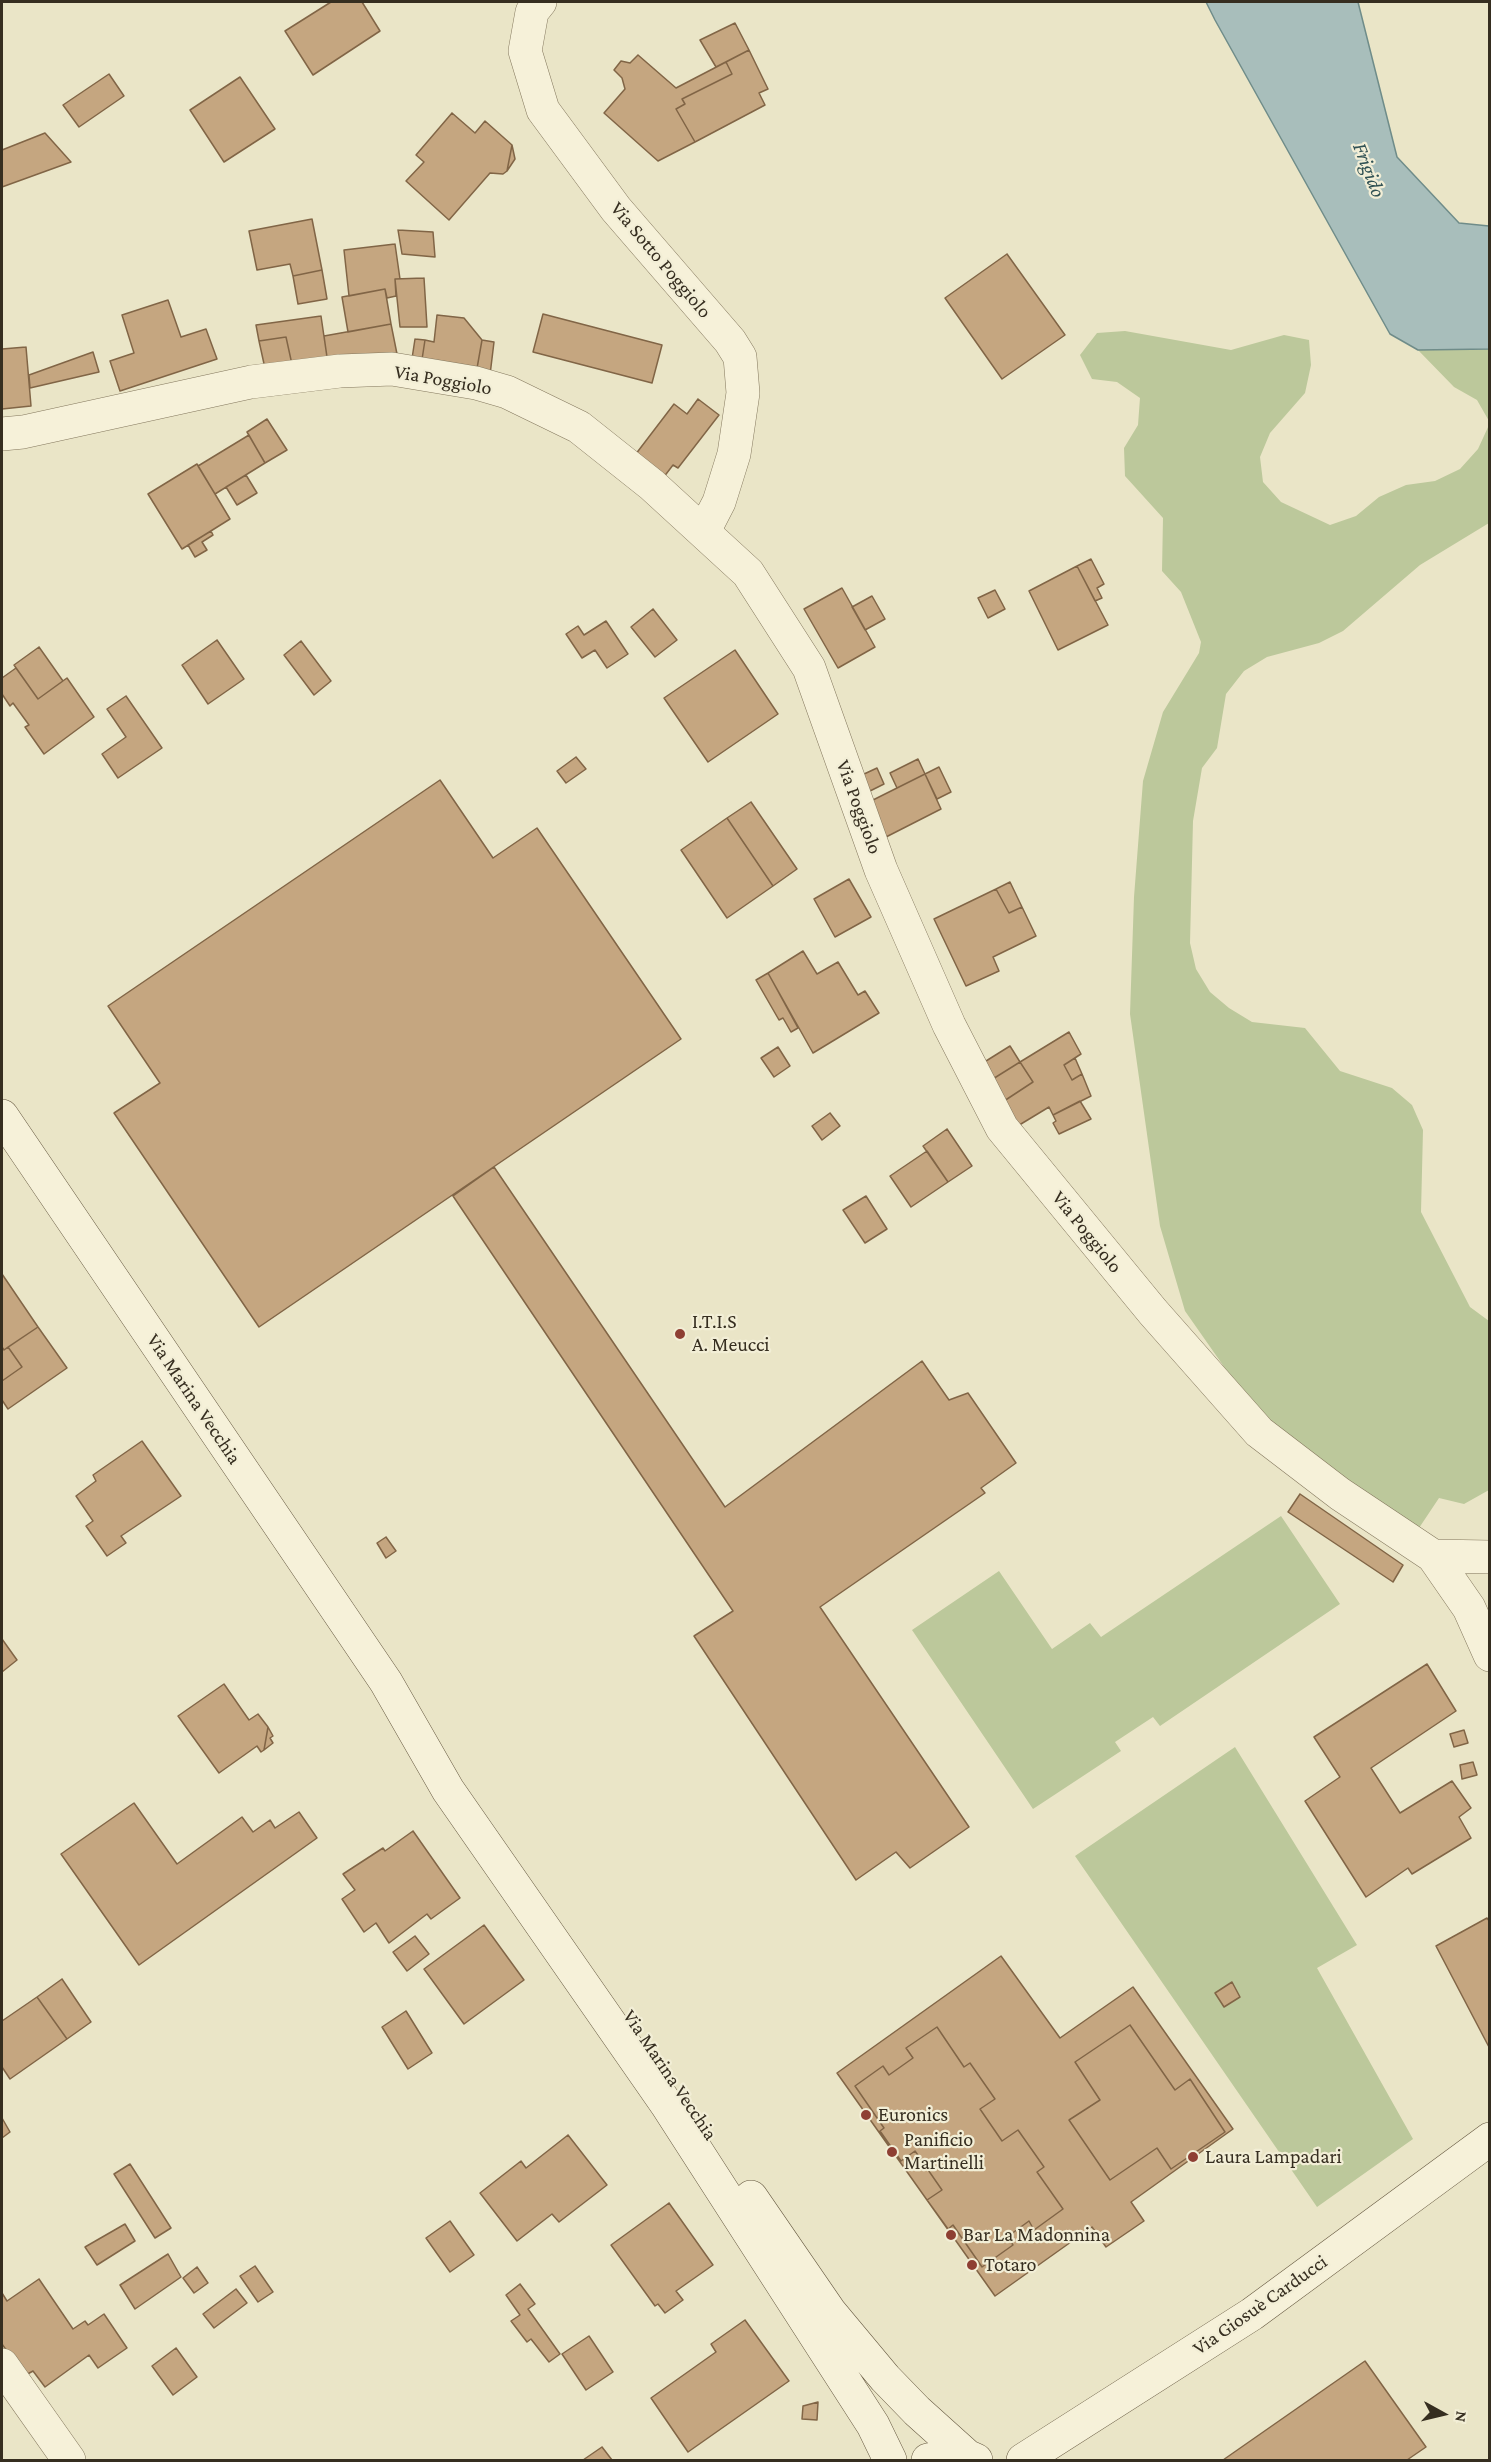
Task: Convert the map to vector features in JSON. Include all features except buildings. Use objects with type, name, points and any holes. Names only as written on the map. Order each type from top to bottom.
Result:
[{"type":"main road","name":"Via Sotto Poggiolo","points":[[540,2],[532,12],[525,51],[543,111],[616,209],[730,341],[740,357],[743,393],[734,454],[719,502],[704,531]]},
{"type":"main road","name":"Via Poggiolo","points":[[2,434],[23,432],[251,382],[340,371],[392,369],[476,383],[507,392],[579,427],[652,485],[748,573],[809,668],[881,870],[949,1025],[1002,1128],[1153,1312],[1259,1432],[1340,1494],[1433,1556],[1469,1608],[1490,1655]]},
{"type":"main road","name":"Via Marina Vecchia","points":[[2,1116],[386,1682],[448,1790],[667,2105],[873,2425],[890,2460]]},
{"type":"main road","points":[[1433,1556],[1490,1557]]},
{"type":"main road","name":"Via Marina Vecchia","points":[[386,1682],[466,1778],[684,2093],[717,2146],[830,2312],[893,2386],[972,2458]]},
{"type":"main road","name":"Via Giosuè Carducci","points":[[1023,2460],[1252,2314],[1490,2139]]},
{"type":"main road","points":[[2,2365],[69,2460]]},
{"type":"main road","points":[[928,2460],[948,2454],[972,2458]]},
{"type":"green space","points":[[1125,331],[1231,350],[1284,335],[1309,340],[1311,365],[1305,393],[1270,433],[1260,457],[1263,482],[1281,502],[1330,525],[1356,516],[1379,497],[1406,485],[1435,481],[1460,469],[1478,449],[1489,425],[1489,523],[1420,565],[1343,631],[1319,643],[1267,657],[1244,671],[1226,694],[1217,748],[1202,768],[1193,821],[1190,943],[1196,969],[1210,992],[1229,1008],[1252,1022],[1305,1028],[1340,1071],[1392,1088],[1412,1105],[1423,1130],[1421,1212],[1470,1307],[1489,1321],[1489,1490],[1464,1504],[1439,1498],[1419,1528],[1286,1437],[1248,1401],[1185,1311],[1160,1226],[1130,1014],[1134,897],[1143,781],[1163,712],[1199,653],[1201,642],[1181,592],[1162,571],[1163,518],[1125,476],[1124,448],[1138,425],[1140,398],[1117,382],[1092,379],[1080,355],[1097,333]]},
{"type":"green space","points":[[1490,349],[1489,421],[1477,400],[1454,387],[1418,350]]},
{"type":"green space","points":[[1281,1516],[1340,1604],[1160,1726],[1153,1717],[1115,1742],[1121,1751],[1033,1809],[912,1630],[999,1571],[1052,1649],[1090,1623],[1101,1637]]},
{"type":"green space","points":[[1235,1747],[1357,1945],[1317,1968],[1413,2139],[1317,2207],[1075,1856]]},
{"type":"water","name":"Frigido","points":[[1206,2],[1358,2],[1397,157],[1459,223],[1489,226],[1489,349],[1418,350],[1390,334]]},
{"type":"place","name":"I.T.I.S A. Meucci","points":[[680,1334]]},
{"type":"place","name":"Euronics","points":[[866,2115]]},
{"type":"place","name":"Panificio Martinelli","points":[[892,2152]]},
{"type":"place","name":"Laura Lampadari","points":[[1193,2157]]},
{"type":"place","name":"Bar La Madonnina","points":[[951,2235]]},
{"type":"place","name":"Totaro","points":[[972,2265]]}]
